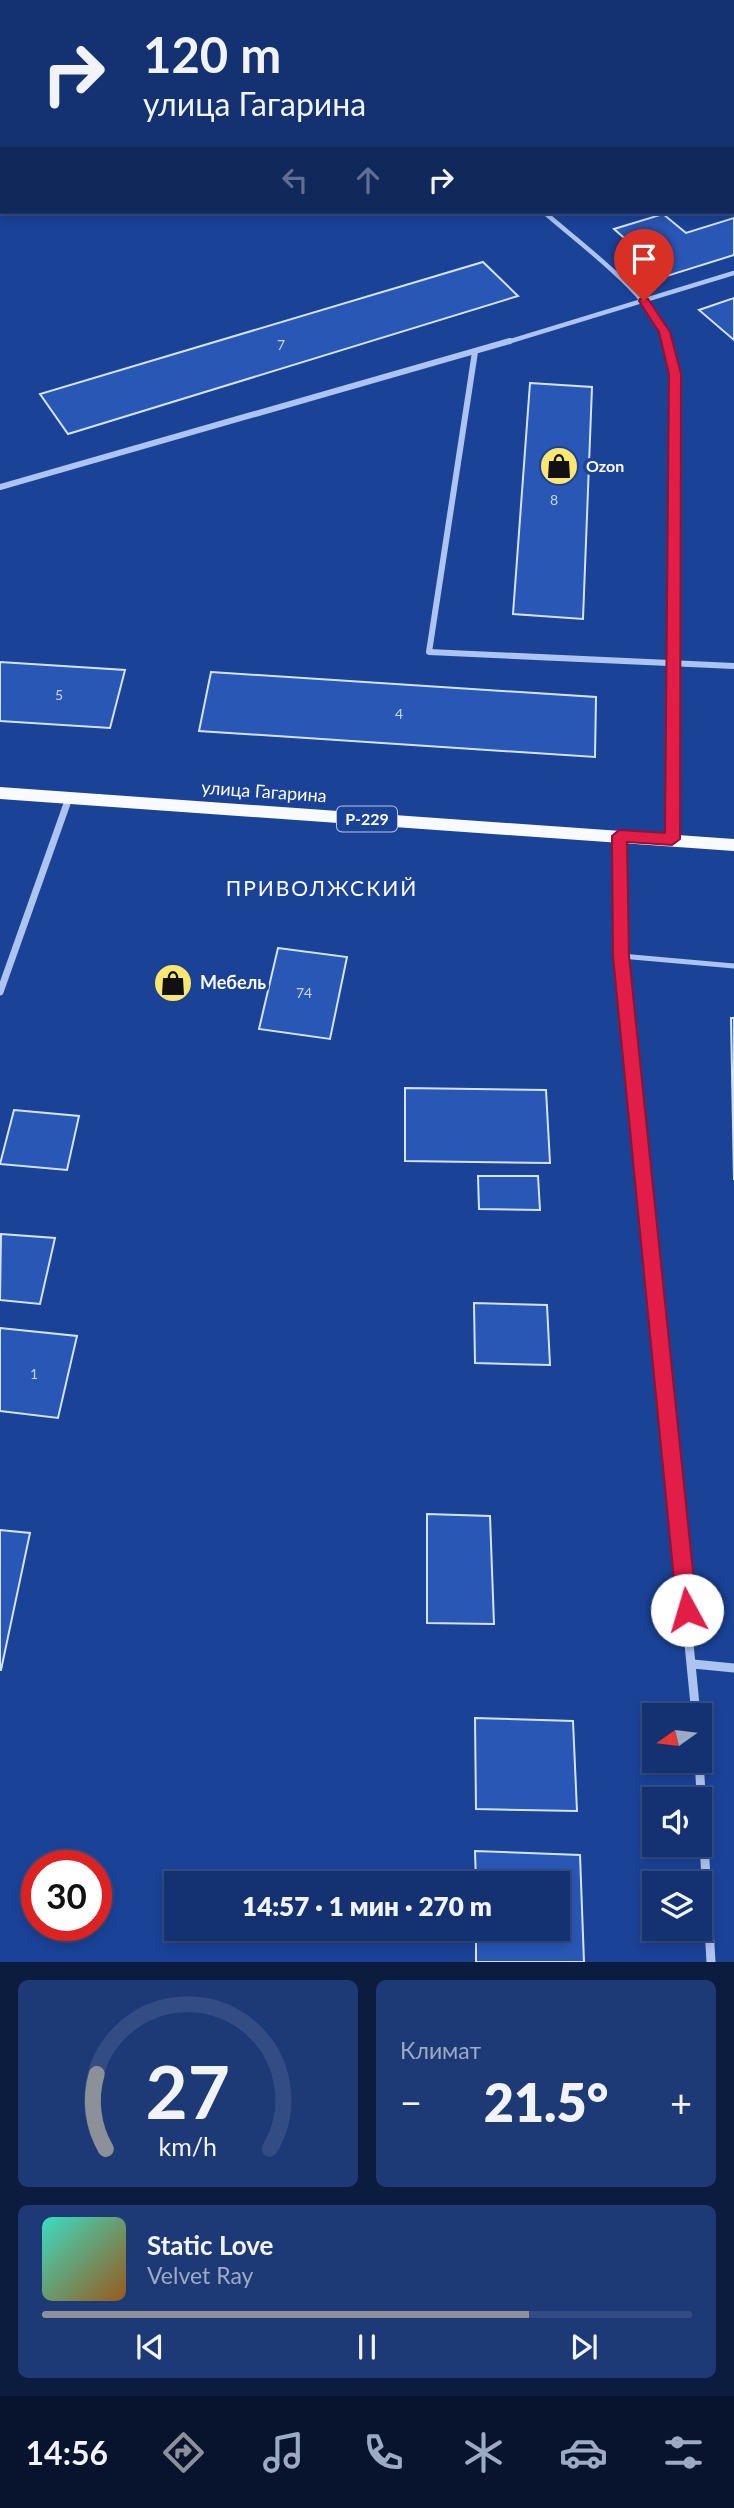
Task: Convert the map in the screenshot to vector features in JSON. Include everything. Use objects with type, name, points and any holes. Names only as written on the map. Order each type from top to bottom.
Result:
[{"type":"main road","name":"улица Гагарина","points":[[0,793],[734,845]]},
{"type":"street","points":[[546,214],[644,301],[664,332],[675,374],[672,839]]},
{"type":"street","points":[[0,487],[475,352],[734,273]]},
{"type":"street","points":[[475,352],[429,652],[734,666]]},
{"type":"street","points":[[0,992],[69,798]]},
{"type":"street","points":[[619,836],[621,956],[695,1703]]},
{"type":"street","points":[[693,1664],[734,1668]]},
{"type":"street","points":[[700,1773],[711,1962]]},
{"type":"lane","points":[[621,956],[734,966]]},
{"type":"building","points":[[663,214],[686,233],[734,218],[734,255],[667,276],[614,229]]},
{"type":"building","points":[[483,262],[518,296],[68,434],[40,394]]},
{"type":"building","points":[[734,298],[734,340],[699,310]]},
{"type":"building","points":[[530,383],[592,387],[583,619],[513,614]]},
{"type":"building","points":[[0,662],[125,670],[110,728],[0,721]]},
{"type":"building","points":[[211,672],[596,697],[595,757],[199,731]]},
{"type":"building","points":[[278,948],[347,957],[330,1039],[259,1029]]},
{"type":"building","points":[[731,1018],[734,1018],[734,1180]]},
{"type":"building","points":[[405,1088],[546,1090],[550,1163],[405,1161]]},
{"type":"building","points":[[14,1110],[79,1116],[67,1170],[0,1164]]},
{"type":"building","points":[[478,1176],[538,1176],[540,1210],[479,1209]]},
{"type":"building","points":[[1,1234],[55,1238],[40,1304],[0,1300]]},
{"type":"building","points":[[474,1303],[547,1305],[550,1365],[475,1363]]},
{"type":"building","points":[[0,1328],[77,1336],[58,1418],[0,1411]]},
{"type":"building","points":[[427,1514],[490,1516],[494,1624],[427,1623]]},
{"type":"building","points":[[0,1530],[30,1533],[1,1670],[0,1670]]},
{"type":"building","points":[[475,1718],[573,1721],[577,1811],[476,1809]]},
{"type":"building","points":[[475,1851],[580,1855],[584,1962],[476,1962],[476,1941],[570,1941],[570,1871],[476,1871]]},
{"type":"place","name":"Ozon","points":[[559,466]]},
{"type":"place","name":"Мебель","points":[[173,983]]},
{"type":"district","name":"ПРИВОЛЖСКИЙ","points":[[322,889]]},
{"type":"route","points":[[644,301],[664,332],[675,374],[672,839],[619,836],[621,956],[687,1610]]}]
